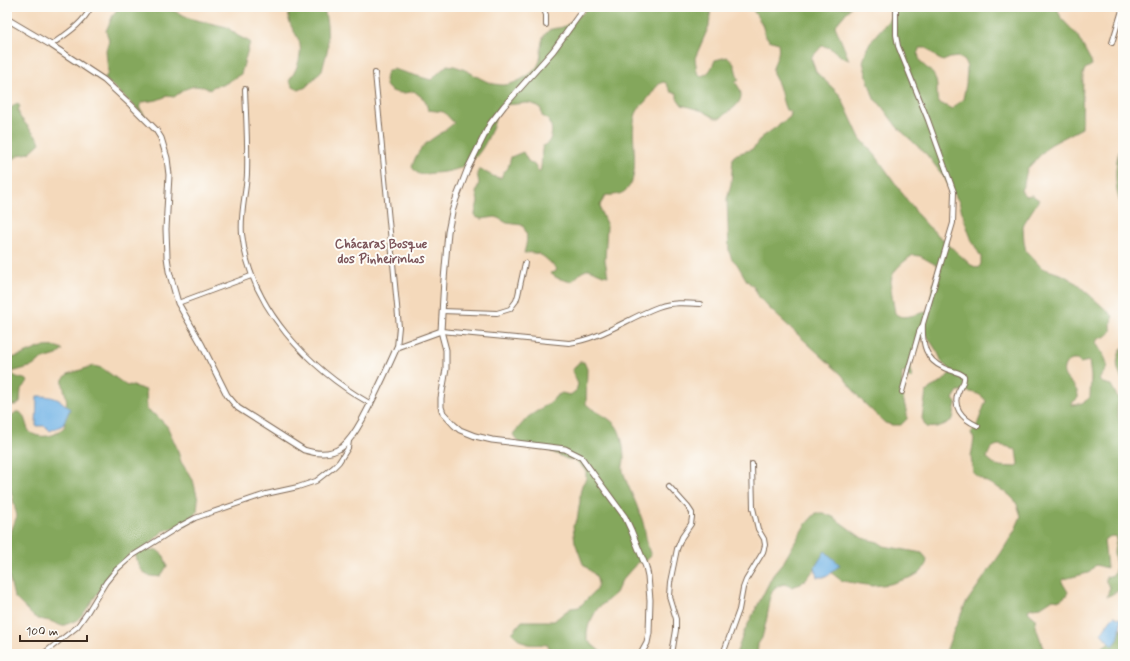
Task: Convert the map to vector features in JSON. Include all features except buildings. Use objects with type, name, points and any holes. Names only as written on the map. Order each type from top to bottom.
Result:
[{"type":"street","points":[[51,45],[77,26],[87,15],[91,7]]},
{"type":"street","points":[[543,7],[546,14],[546,25]]},
{"type":"street","points":[[585,7],[548,56],[490,124],[468,168],[452,212],[448,232],[442,311],[441,331],[447,359],[441,407],[448,420],[460,430],[492,440],[556,447],[573,452],[586,464],[625,517],[648,576],[650,600],[649,633],[647,643],[641,654]]},
{"type":"street","points":[[896,7],[896,35],[898,46],[928,120],[954,192],[953,223],[902,392]]},
{"type":"street","points":[[1112,43],[1123,7]]},
{"type":"street","points":[[7,19],[51,45],[114,88],[147,121],[161,138],[167,158],[169,175],[166,229],[167,256],[169,271],[178,303],[228,395],[244,413],[293,444],[313,453],[333,451],[342,448],[349,441],[371,404],[397,347],[399,327],[375,73]]},
{"type":"street","points":[[245,89],[247,175],[242,212],[242,232],[244,249],[251,276],[269,309],[305,355],[338,382],[361,399],[371,404]]},
{"type":"street","points":[[442,311],[497,312],[510,309],[516,301],[525,263]]},
{"type":"street","points":[[178,303],[251,276]]},
{"type":"street","points":[[397,347],[441,331],[569,343],[586,339],[667,304],[700,304]]},
{"type":"street","points":[[923,324],[922,338],[927,353],[933,360],[944,368],[958,372],[964,376],[964,381],[957,396],[957,408],[960,415],[965,420],[978,426]]},
{"type":"street","points":[[43,654],[76,627],[87,613],[106,582],[116,570],[132,556],[195,518],[266,494],[298,487],[316,481],[339,462],[348,448],[349,441]]},
{"type":"street","points":[[723,654],[739,610],[746,580],[763,552],[765,545],[764,539],[758,529],[753,508],[752,464]]},
{"type":"street","points":[[669,486],[688,507],[692,517],[691,524],[682,537],[677,549],[670,583],[669,596],[676,619],[676,630],[672,654]]},
{"type":"green space","points":[[119,7],[165,7],[192,19],[227,27],[238,36],[250,42],[241,74],[223,85],[214,86],[210,90],[204,87],[194,86],[185,89],[174,97],[167,96],[157,100],[143,102],[139,107],[146,117],[104,78],[108,72],[106,50],[109,40],[106,31],[113,15]]},
{"type":"green space","points":[[292,7],[324,7],[327,25],[328,48],[322,70],[306,87],[299,90],[293,87],[289,81],[298,64],[300,55],[299,40],[292,27],[289,17],[289,12]]},
{"type":"green space","points":[[589,7],[711,7],[709,26],[695,58],[697,72],[701,76],[707,74],[715,60],[727,57],[733,63],[738,76],[739,80],[735,82],[740,90],[741,97],[735,107],[721,118],[715,118],[703,111],[682,105],[677,98],[677,93],[671,92],[666,83],[663,82],[657,86],[639,109],[635,117],[633,179],[628,188],[620,194],[606,195],[600,205],[601,212],[607,226],[605,260],[608,276],[589,269],[582,272],[571,282],[557,278],[550,273],[555,272],[557,269],[543,256],[535,253],[524,253],[527,238],[526,232],[522,225],[507,223],[496,217],[481,219],[476,217],[475,214],[478,201],[476,193],[479,183],[477,173],[479,170],[501,178],[503,173],[508,168],[511,157],[523,152],[528,161],[536,166],[538,171],[540,171],[542,149],[543,146],[549,142],[552,130],[547,119],[542,116],[541,109],[529,103],[500,106],[488,137],[472,161],[455,170],[419,174],[412,167],[419,151],[429,141],[454,123],[444,112],[428,110],[425,100],[414,91],[402,93],[392,91],[388,88],[385,79],[387,72],[393,69],[431,80],[447,65],[461,68],[487,82],[501,85],[511,84],[528,75],[537,67],[540,59],[543,38],[548,31],[565,26],[572,22]]},
{"type":"green space","points":[[751,7],[851,7],[835,26],[849,60],[830,48],[822,46],[811,58],[816,72],[840,95],[860,138],[876,156],[917,214],[971,265],[978,268],[981,264],[981,257],[972,241],[959,202],[944,177],[927,155],[897,127],[880,104],[874,99],[863,62],[867,48],[875,36],[900,7],[1057,7],[1061,18],[1077,35],[1091,61],[1092,65],[1085,69],[1083,74],[1082,128],[1050,145],[1027,169],[1024,184],[1021,190],[1025,196],[1032,195],[1039,200],[1023,227],[1026,251],[1042,268],[1063,275],[1075,282],[1113,316],[1111,320],[1110,333],[1098,339],[1096,342],[1107,363],[1106,369],[1099,380],[1103,383],[1111,385],[1119,400],[1117,410],[1120,430],[1123,432],[1123,588],[1107,597],[1110,587],[1106,582],[1106,577],[1113,575],[1116,566],[1114,553],[1117,537],[1113,536],[1104,540],[1107,568],[1096,565],[1088,573],[1064,579],[1062,582],[1068,592],[1066,596],[1060,600],[1053,599],[1041,607],[1028,610],[1029,613],[1035,618],[1036,627],[1044,654],[945,654],[966,603],[1001,553],[1015,530],[1021,516],[1018,506],[1011,496],[973,473],[971,457],[974,439],[971,433],[977,425],[986,401],[984,398],[974,393],[958,391],[953,399],[956,403],[953,419],[940,426],[926,427],[922,418],[926,392],[930,388],[942,382],[952,371],[943,364],[924,331],[920,333],[910,367],[912,379],[909,378],[904,372],[902,373],[902,394],[907,419],[901,425],[885,423],[861,400],[842,375],[770,309],[758,296],[754,287],[747,281],[737,264],[732,259],[729,252],[727,199],[731,184],[733,157],[737,154],[753,149],[761,138],[790,117],[791,113],[790,111],[786,110],[773,72],[778,54],[778,43],[769,40],[765,35],[762,24]],"holes":[[[919,48],[927,48],[937,58],[943,61],[958,57],[964,60],[967,67],[963,99],[952,109],[938,102],[937,85],[934,75],[922,63],[918,54]],[[913,255],[920,256],[938,266],[931,297],[931,304],[928,312],[906,317],[898,316],[895,313],[891,280],[897,268]],[[1072,360],[1077,360],[1080,363],[1089,361],[1091,377],[1090,397],[1079,404],[1072,405],[1072,403],[1078,398],[1078,393],[1064,374],[1066,363]],[[999,445],[1015,449],[1018,464],[1016,467],[997,466],[987,458],[994,446]]]},
{"type":"green space","points":[[17,103],[20,106],[18,110],[20,117],[40,143],[29,153],[19,155],[7,164],[7,111]]},
{"type":"green space","points":[[1123,140],[1123,209],[1116,184],[1116,165]]},
{"type":"green space","points":[[42,347],[56,347],[63,350],[57,355],[40,360],[33,366],[12,372],[15,376],[28,381],[21,389],[20,402],[16,405],[7,405],[7,358],[19,356]]},
{"type":"green space","points":[[1123,347],[1123,381],[1117,364],[1120,351]]},
{"type":"green space","points":[[579,362],[584,362],[587,369],[586,404],[612,421],[618,429],[624,452],[623,471],[642,519],[651,556],[645,562],[638,562],[622,580],[616,593],[597,609],[589,624],[587,640],[603,654],[552,654],[548,645],[532,645],[525,643],[512,633],[522,621],[554,621],[571,608],[579,607],[596,590],[598,583],[596,576],[583,564],[575,542],[573,526],[577,520],[580,494],[582,485],[586,479],[586,471],[575,460],[567,459],[548,450],[522,446],[513,434],[528,417],[551,402],[556,396],[562,393],[570,395],[576,391],[578,384],[572,371]]},
{"type":"green space","points":[[93,366],[102,368],[127,386],[130,385],[146,390],[147,410],[158,417],[167,426],[177,448],[181,462],[193,480],[198,500],[197,511],[186,525],[163,531],[145,549],[157,550],[164,556],[167,566],[161,576],[150,576],[146,574],[140,568],[135,553],[132,552],[112,572],[84,613],[77,620],[62,626],[50,621],[38,619],[33,616],[14,597],[7,568],[7,542],[17,516],[10,487],[7,482],[7,417],[10,417],[16,412],[20,412],[24,417],[31,433],[44,436],[53,435],[65,425],[64,415],[66,400],[63,379],[68,374]]},
{"type":"green space","points":[[816,513],[823,513],[833,517],[862,538],[878,542],[884,546],[922,553],[927,559],[926,566],[912,577],[890,584],[873,586],[842,581],[829,571],[817,567],[801,584],[791,587],[785,584],[777,586],[772,592],[769,600],[766,622],[762,638],[758,644],[757,654],[736,654],[744,632],[773,575],[783,563],[805,525]]},
{"type":"green space","points":[[1123,627],[1123,654],[1100,654],[1100,649],[1115,638]]},
{"type":"water","points":[[37,396],[55,398],[70,409],[63,425],[50,431],[45,426],[36,426]]},
{"type":"water","points":[[825,551],[840,565],[826,577],[817,577],[815,567]]},
{"type":"water","points":[[1114,616],[1121,619],[1119,638],[1112,646],[1101,633]]},
{"type":"district","name":"Chácaras Bosque dos Pinheirinhos","points":[[381,252]]}]
